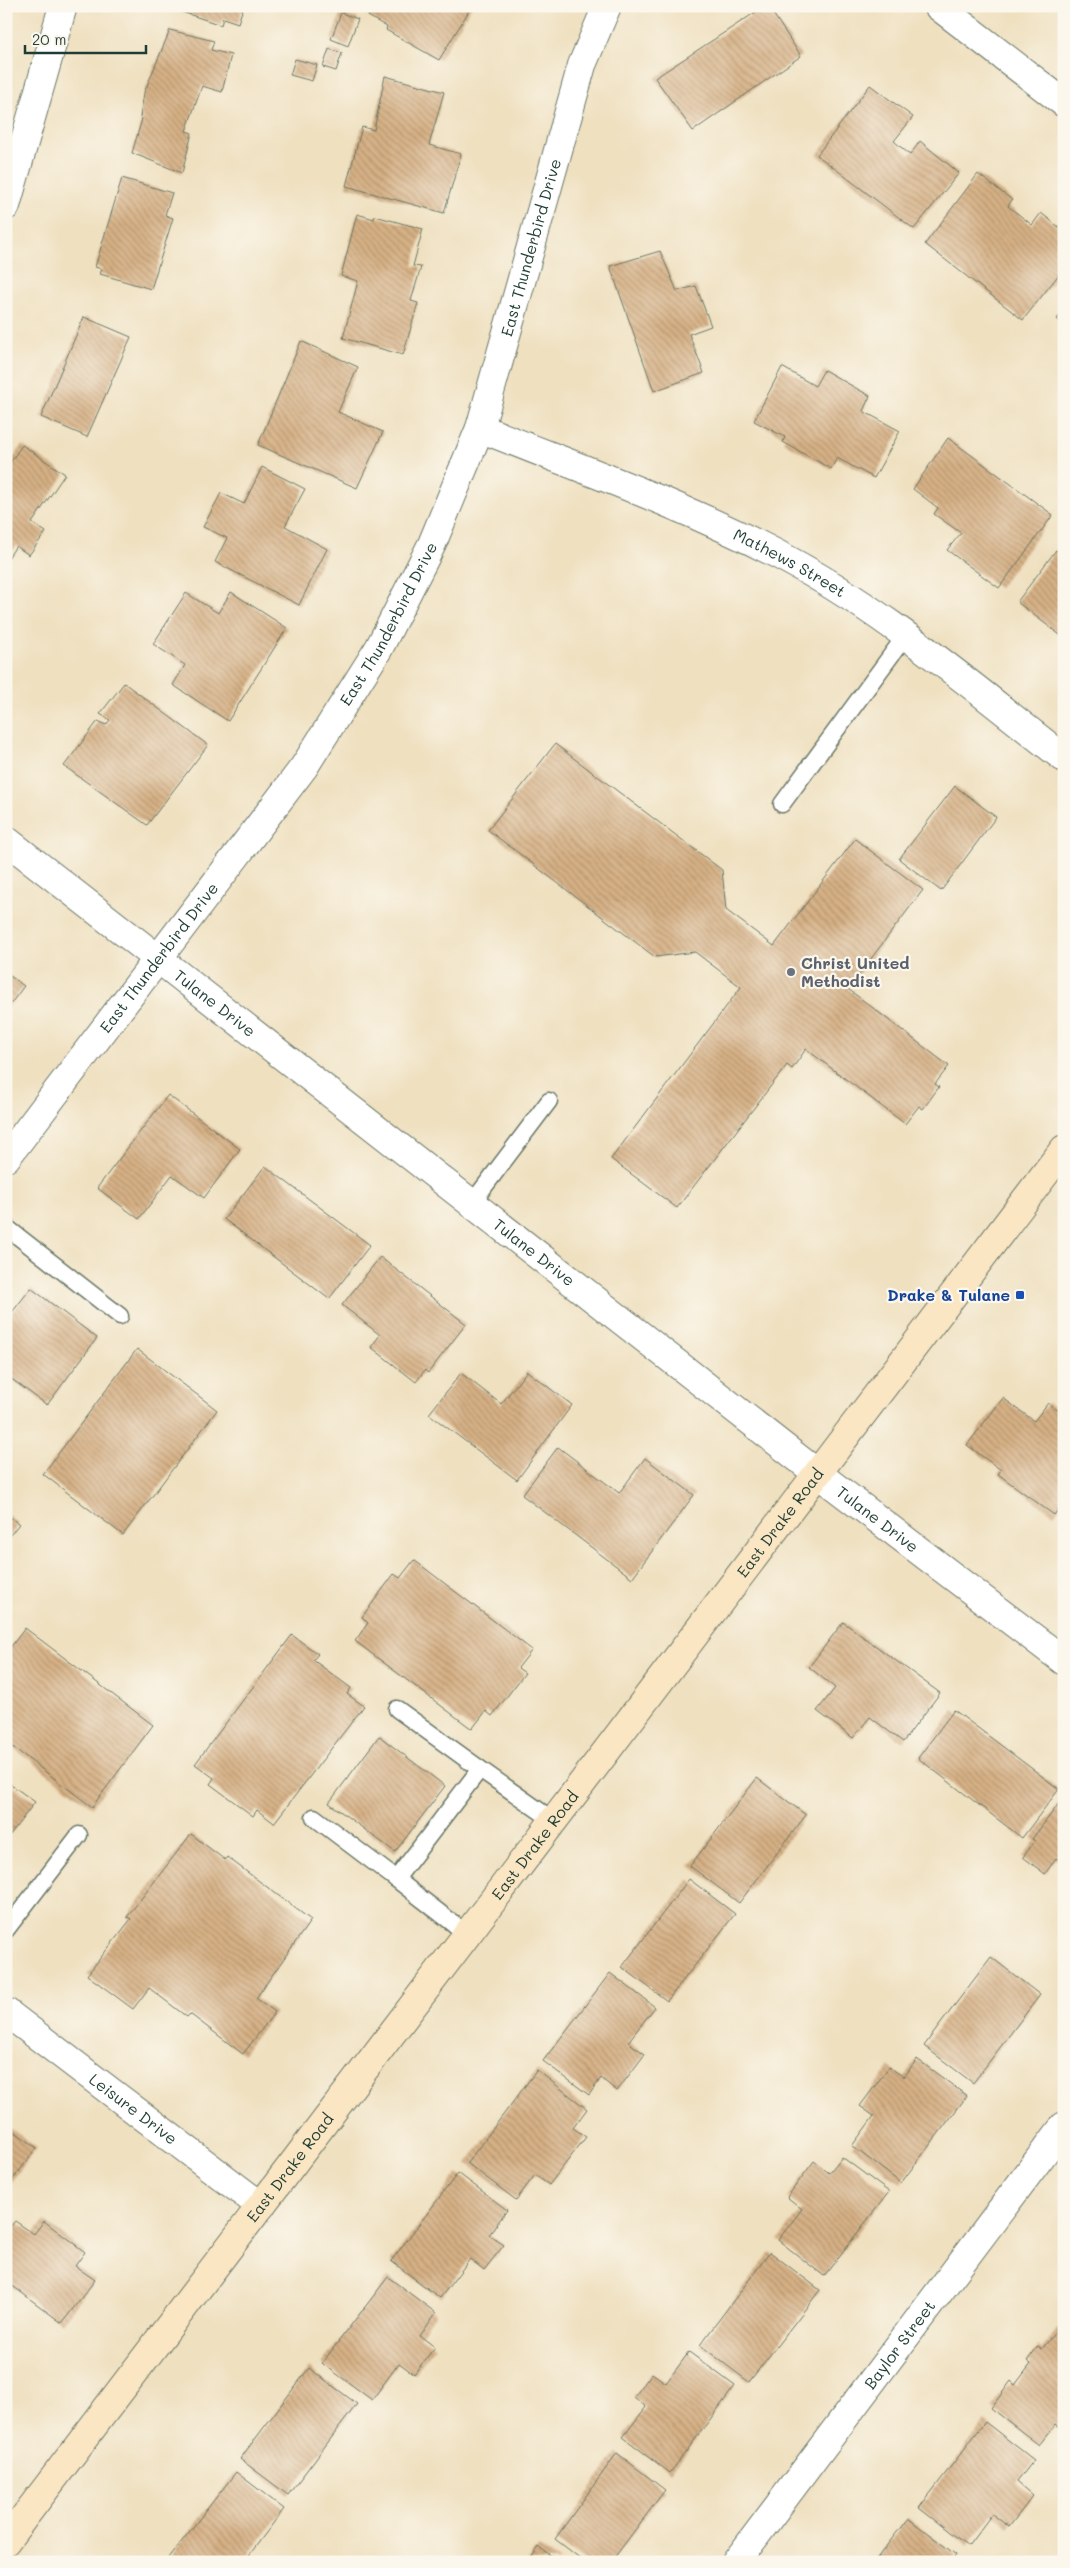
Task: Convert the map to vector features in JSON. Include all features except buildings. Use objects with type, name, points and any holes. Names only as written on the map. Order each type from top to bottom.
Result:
[{"type":"main road","name":"East Drake Road","points":[[6,2541],[1064,1149]]},
{"type":"street","points":[[6,206],[63,6]]},
{"type":"street","name":"East Thunderbird Drive","points":[[6,1158],[160,958],[304,766],[379,648],[432,544],[480,428],[582,65],[607,6]]},
{"type":"street","points":[[938,6],[1064,103]]},
{"type":"street","name":"Mathews Street","points":[[480,428],[693,514],[776,554],[906,635],[1064,758]]},
{"type":"street","name":"Tulane Drive","points":[[6,840],[160,958],[817,1473],[1064,1661]]},
{"type":"street","name":"Leisure Drive","points":[[6,2012],[261,2206]]},
{"type":"street","name":"Baylor Street","points":[[736,2562],[1064,2126]]},
{"type":"lane","points":[[782,804],[906,635]]},
{"type":"lane","points":[[472,1203],[549,1101]]},
{"type":"lane","points":[[6,1227],[120,1316]]},
{"type":"lane","points":[[397,1709],[554,1820]]},
{"type":"lane","points":[[396,1879],[480,1769]]},
{"type":"lane","points":[[314,1817],[467,1934]]},
{"type":"lane","points":[[6,1930],[80,1835]]},
{"type":"place","name":"Christ United Methodist","points":[[791,972]]},
{"type":"place","name":"Drake & Tulane","points":[[1020,1295]]}]
